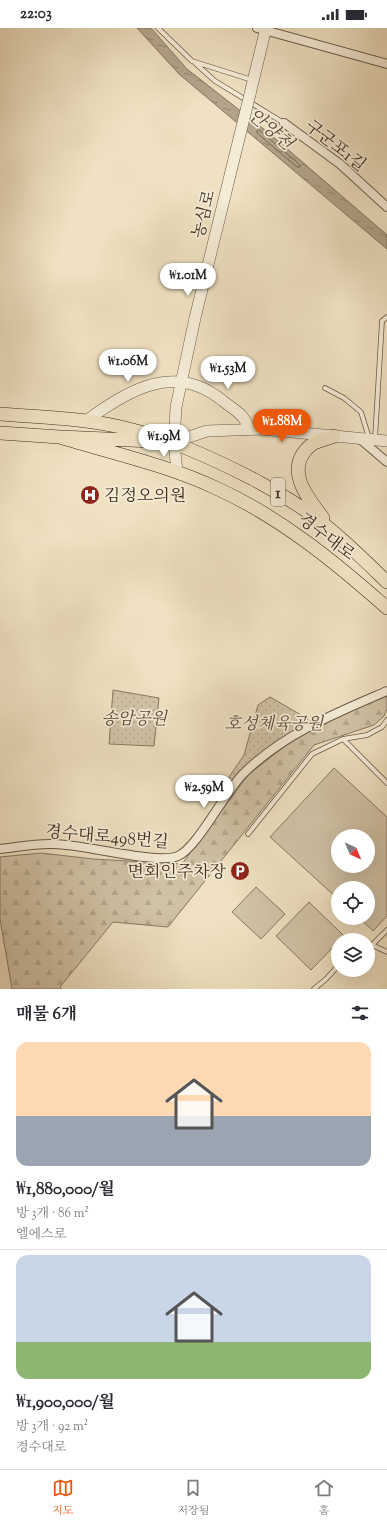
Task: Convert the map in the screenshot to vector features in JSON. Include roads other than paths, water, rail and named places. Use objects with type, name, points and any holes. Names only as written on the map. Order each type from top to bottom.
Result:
[{"type":"main road","name":"경수대로","points":[[0,414],[86,421],[120,427],[174,442],[226,465],[280,494],[305,510],[333,532],[387,582]]},
{"type":"main road","name":"경수대로","points":[[0,432],[60,438],[174,442]]},
{"type":"main road","points":[[333,532],[309,499],[299,480],[297,468],[302,456],[311,445],[334,436]]},
{"type":"main road","name":"경수대로","points":[[60,438],[177,472],[215,488],[252,507],[293,532],[354,579],[387,608]]},
{"type":"main road","points":[[368,564],[387,579]]},
{"type":"main road","points":[[354,579],[387,614]]},
{"type":"street","points":[[253,80],[262,29],[387,64]]},
{"type":"street","name":"농심로","points":[[177,472],[174,442],[176,407],[193,325],[253,80]]},
{"type":"street","name":"구군포1길","points":[[284,123],[340,164],[387,207]]},
{"type":"street","points":[[86,421],[112,402],[160,382],[182,382],[198,385],[212,392],[244,417],[249,429]]},
{"type":"street","points":[[174,442],[207,431],[249,429],[387,441]]},
{"type":"street","points":[[368,440],[387,462]]},
{"type":"street","name":"경수대로498번길","points":[[0,849],[54,844],[87,846],[156,859],[177,856],[191,847],[222,800],[243,774],[274,748],[290,736],[387,691]]},
{"type":"lane","points":[[158,28],[215,81],[284,123]]},
{"type":"lane","points":[[192,61],[253,80]]},
{"type":"lane","points":[[368,440],[382,321],[387,317]]},
{"type":"lane","points":[[324,388],[344,398],[361,412],[368,440]]},
{"type":"lane","points":[[248,834],[312,754],[343,739],[367,735],[382,727],[387,720]]},
{"type":"lane","points":[[343,739],[387,783]]},
{"type":"lane","points":[[375,941],[387,930]]},
{"type":"lane","points":[[375,947],[387,952]]},
{"type":"lane","points":[[314,989],[331,974]]},
{"type":"water","points":[[137,28],[151,28],[187,69],[270,134],[387,235],[387,249],[179,74]]},
{"type":"place","name":"김정오의원","points":[[90,495]]},
{"type":"place","name":"면회인주차장","points":[[240,871]]},
{"type":"water label","name":"안양천","points":[[271,129]]},
{"type":"park label","name":"송암공원","points":[[134,718]]},
{"type":"park label","name":"호성체육공원","points":[[274,723]]}]
